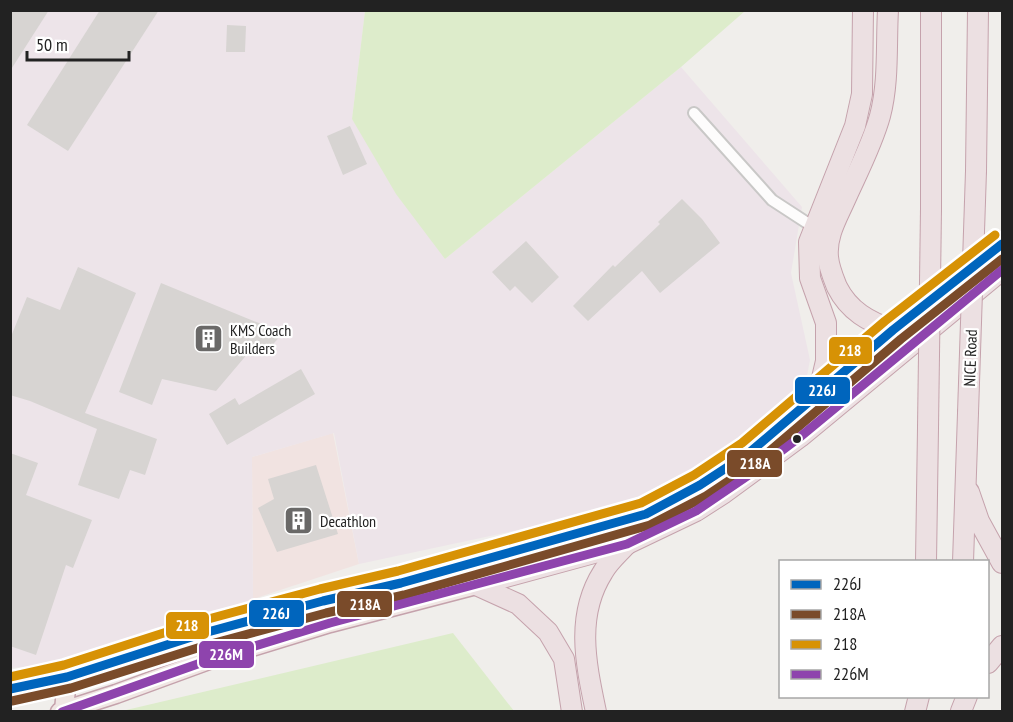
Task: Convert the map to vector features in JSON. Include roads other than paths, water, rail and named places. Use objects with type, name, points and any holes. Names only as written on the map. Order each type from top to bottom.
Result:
[{"type":"highway","points":[[818,395],[826,361],[826,323],[810,278],[809,242],[855,126],[862,94],[863,10]]},
{"type":"highway","points":[[888,10],[884,89],[880,115],[872,140],[831,230],[828,257],[831,275],[850,306],[865,319],[893,330]]},
{"type":"highway","points":[[926,560],[931,209],[931,10]]},
{"type":"highway","name":"NICE Road","points":[[963,560],[976,171],[978,10]]},
{"type":"highway","points":[[10,688],[67,676],[215,630],[473,564],[646,514],[700,485],[749,453],[893,330],[1002,244]]},
{"type":"highway","points":[[67,676],[62,711],[98,705],[209,660],[264,643],[627,543],[696,511],[759,468],[800,437],[1002,270]]},
{"type":"highway","points":[[965,481],[980,521],[1002,563]]},
{"type":"highway","points":[[596,711],[585,656],[584,632],[587,612],[603,571],[627,543]]},
{"type":"highway","points":[[476,585],[518,604],[548,632],[564,659],[572,711]]},
{"type":"highway","points":[[989,661],[1002,646]]},
{"type":"street","points":[[694,113],[772,200],[815,228]]},
{"type":"place","name":"KMS Coach Builders","points":[[209,339]]},
{"type":"place","name":"Decathlon","points":[[299,521]]}]
